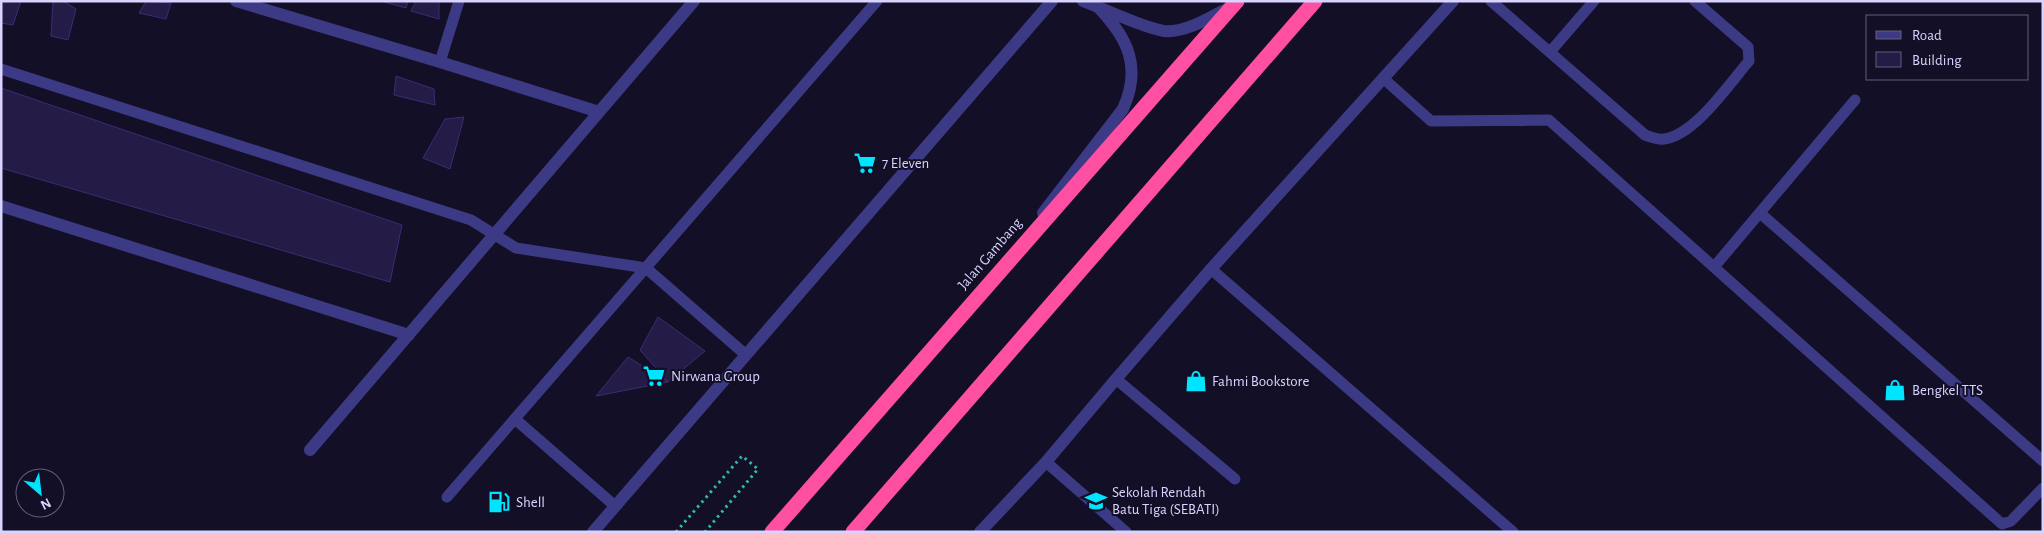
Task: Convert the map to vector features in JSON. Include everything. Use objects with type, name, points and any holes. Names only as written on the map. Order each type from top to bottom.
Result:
[{"type":"highway","points":[[853,532],[861,526],[1315,1]]},
{"type":"highway","name":"Jalan Gambang","points":[[772,532],[1234,4]]},
{"type":"street","points":[[236,1],[599,112]]},
{"type":"street","points":[[310,450],[694,1]]},
{"type":"street","points":[[593,532],[1052,1]]},
{"type":"street","points":[[1083,1],[1165,31],[1180,29],[1197,23],[1234,4]]},
{"type":"street","points":[[980,532],[1046,462],[1212,269],[1453,1]]},
{"type":"street","points":[[996,274],[1123,109],[1130,93],[1133,75],[1124,41],[1115,24],[1098,7]]},
{"type":"street","points":[[1,206],[409,335]]},
{"type":"lane","points":[[440,62],[459,1]]},
{"type":"lane","points":[[447,497],[877,1]]},
{"type":"lane","points":[[1491,1],[1645,135],[1662,140],[1680,135],[1695,124],[1749,61],[1748,47],[1695,1]]},
{"type":"lane","points":[[1550,52],[1594,1]]},
{"type":"lane","points":[[1,69],[471,220],[516,248],[646,268],[746,354]]},
{"type":"lane","points":[[1383,78],[1431,121],[1549,120],[2002,524],[2011,521],[2043,488]]},
{"type":"lane","points":[[1714,267],[1856,100]]},
{"type":"lane","points":[[1760,212],[2043,461]]},
{"type":"lane","points":[[1212,269],[1513,532]]},
{"type":"lane","points":[[1116,379],[1234,479]]},
{"type":"lane","points":[[515,419],[615,506]]},
{"type":"lane","points":[[1046,462],[1126,532]]},
{"type":"path","points":[[676,532],[742,456],[758,469],[705,532]]},
{"type":"building","points":[[1,1],[21,1],[13,25],[1,23]]},
{"type":"building","points":[[53,1],[63,1],[76,9],[68,40],[51,36]]},
{"type":"building","points":[[146,1],[171,3],[166,19],[139,13]]},
{"type":"building","points":[[381,1],[408,1],[406,8]]},
{"type":"building","points":[[416,1],[439,1],[439,19],[411,11]]},
{"type":"building","points":[[396,76],[434,89],[435,105],[394,95]]},
{"type":"building","points":[[1,88],[402,225],[390,282],[1,168]]},
{"type":"building","points":[[464,117],[450,169],[423,158],[445,119]]},
{"type":"building","points":[[658,317],[705,351],[668,382],[640,350]]},
{"type":"building","points":[[628,357],[668,382],[596,396]]},
{"type":"place","name":"7 Eleven","points":[[865,163]]},
{"type":"place","name":"Nirwana Group","points":[[654,376]]},
{"type":"place","name":"Fahmi Bookstore","points":[[1196,381]]},
{"type":"place","name":"Bengkel TTS","points":[[1895,390]]},
{"type":"place","name":"Sekolah Rendah Batu Tiga (SEBATI)","points":[[1096,501]]},
{"type":"place","name":"Shell","points":[[499,502]]}]
